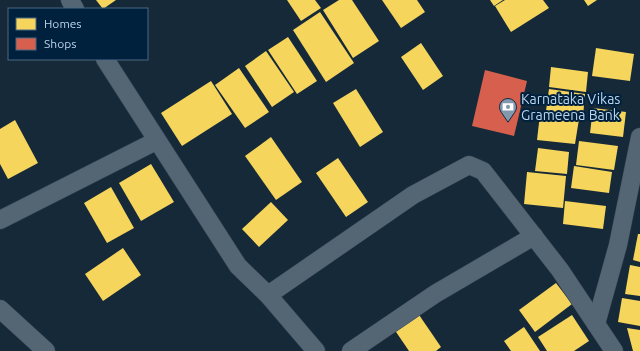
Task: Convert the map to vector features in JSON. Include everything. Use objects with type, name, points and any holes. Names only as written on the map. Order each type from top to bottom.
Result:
[{"type":"street","points":[[106,60],[156,141],[238,266],[268,295],[316,351]]},
{"type":"street","points":[[596,324],[618,245],[640,137]]},
{"type":"street","points":[[0,220],[156,141]]},
{"type":"street","points":[[268,295],[412,195],[468,165],[483,171],[560,270],[596,324],[606,348]]},
{"type":"street","points":[[351,351],[435,294],[534,236]]},
{"type":"street","points":[[0,308],[46,351]]},
{"type":"building: Homes","points":[[96,0],[116,0],[104,8],[102,8]]},
{"type":"building: Homes","points":[[287,0],[315,0],[321,8],[301,21]]},
{"type":"building: Homes","points":[[339,0],[352,0],[379,41],[353,58],[323,10]]},
{"type":"building: Homes","points":[[382,0],[417,0],[425,12],[401,28]]},
{"type":"building: Homes","points":[[490,0],[503,0],[494,6]]},
{"type":"building: Homes","points":[[505,0],[543,0],[549,8],[511,32],[495,6]]},
{"type":"building: Homes","points":[[584,0],[597,0],[588,6]]},
{"type":"building: Homes","points":[[320,12],[354,63],[326,82],[293,30]]},
{"type":"building: Homes","points":[[288,37],[317,81],[297,94],[268,50]]},
{"type":"building: Homes","points":[[421,43],[443,76],[423,90],[401,57]]},
{"type":"building: Homes","points":[[596,48],[634,54],[630,81],[592,76]]},
{"type":"building: Homes","points":[[266,51],[294,92],[272,107],[245,66]]},
{"type":"building: Homes","points":[[551,67],[588,72],[586,92],[549,87]]},
{"type":"building: Homes","points":[[239,68],[269,112],[245,128],[215,85]]},
{"type":"building: Homes","points":[[211,81],[232,114],[182,146],[161,113]]},
{"type":"building: Homes","points":[[356,89],[383,132],[360,147],[333,103]]},
{"type":"building: Homes","points":[[549,89],[585,94],[583,116],[546,111]]},
{"type":"building: Homes","points":[[593,108],[626,112],[623,137],[590,133]]},
{"type":"building: Homes","points":[[540,114],[579,119],[575,144],[537,140]]},
{"type":"building: Homes","points":[[15,120],[38,163],[8,179],[0,164],[0,129]]},
{"type":"building: Homes","points":[[271,137],[302,182],[276,200],[245,156]]},
{"type":"building: Homes","points":[[579,141],[618,146],[614,170],[576,165]]},
{"type":"building: Homes","points":[[538,148],[569,152],[567,174],[535,171]]},
{"type":"building: Homes","points":[[338,158],[368,202],[346,217],[316,173]]},
{"type":"building: Homes","points":[[151,164],[174,202],[141,221],[119,183]]},
{"type":"building: Homes","points":[[574,166],[612,172],[609,193],[571,188]]},
{"type":"building: Homes","points":[[527,172],[566,176],[563,208],[524,204]]},
{"type":"building: Homes","points":[[111,187],[134,228],[107,243],[84,203]]},
{"type":"building: Homes","points":[[565,201],[606,206],[603,229],[563,224]]},
{"type":"building: Homes","points":[[271,202],[288,220],[259,247],[242,229]]},
{"type":"building: Homes","points":[[638,234],[640,234],[640,262],[633,260]]},
{"type":"building: Homes","points":[[123,248],[141,275],[103,301],[85,274]]},
{"type":"building: Homes","points":[[630,265],[640,267],[640,296],[625,294]]},
{"type":"building: Homes","points":[[556,283],[572,304],[535,332],[519,310]]},
{"type":"building: Homes","points":[[622,298],[640,301],[640,326],[618,322]]},
{"type":"building: Homes","points":[[415,309],[441,347],[436,351],[409,351],[392,326]]},
{"type":"building: Homes","points":[[572,315],[589,341],[574,351],[547,351],[538,337]]},
{"type":"building: Homes","points":[[524,327],[540,351],[511,351],[504,341]]},
{"type":"building: Homes","points":[[627,328],[640,330],[640,351],[633,351]]},
{"type":"building: Shops","points":[[485,70],[527,81],[514,136],[472,126]]},
{"type":"place","name":"Karnataka Vikas Grameena Bank","points":[[508,122]]}]
